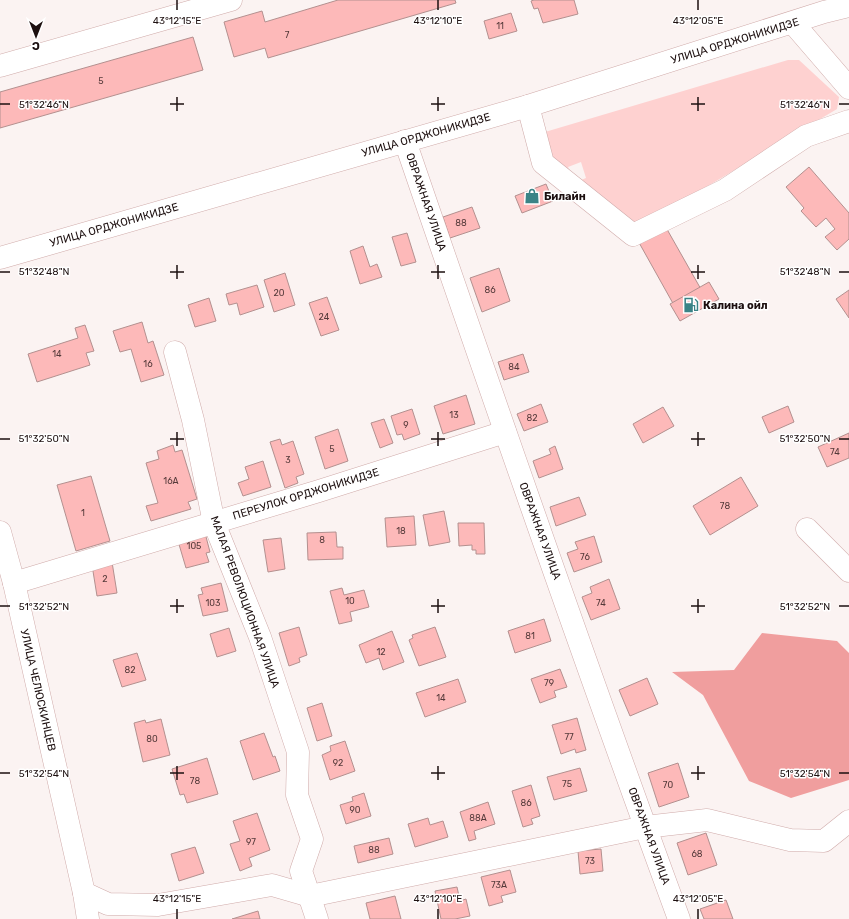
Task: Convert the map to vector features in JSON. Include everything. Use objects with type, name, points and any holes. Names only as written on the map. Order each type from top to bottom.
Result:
[{"type":"street","points":[[0,66],[221,1]]},
{"type":"street","name":"УЛИЦА ОРДЖОНИКИДЗЕ","points":[[0,258],[528,106],[793,23],[821,6],[849,6]]},
{"type":"street","points":[[793,23],[849,88]]},
{"type":"street","points":[[528,106],[543,163],[633,235],[725,190],[806,136],[849,121]]},
{"type":"street","name":"ОВРАЖНАЯ УЛИЦА","points":[[405,141],[505,432],[679,919]]},
{"type":"street","name":"МАЛАЯ РЕВОЛЮЦИОННАЯ УЛИЦА","points":[[175,352],[193,420],[214,522],[260,637],[298,752],[297,795],[312,839],[301,871],[317,919]]},
{"type":"street","name":"ПЕРЕУЛОК ОРДЖОНИКИДЗЕ","points":[[14,583],[505,432]]},
{"type":"street","points":[[807,529],[849,570]]},
{"type":"street","name":"УЛИЦА ЧЕЛЮСКИНЦЕВ","points":[[0,532],[14,583],[84,893],[88,919]]},
{"type":"street","points":[[84,893],[108,904],[158,905],[272,885],[310,896],[645,827],[707,820],[790,840],[824,841],[849,821]]},
{"type":"shaded area","points":[[788,60],[799,60],[839,97],[837,109],[649,221],[634,225],[574,183],[586,178],[581,162],[568,167],[572,176],[547,153],[545,132]]},
{"type":"shaded area","points":[[762,633],[837,641],[849,653],[849,780],[791,798],[749,781],[703,695],[672,672],[734,670]]},
{"type":"building","points":[[338,0],[455,0],[456,3],[268,58],[265,48],[234,57],[224,22],[262,11],[265,22]]},
{"type":"building","points":[[574,0],[578,14],[543,23],[538,8],[534,9],[531,1]]},
{"type":"building","points":[[511,13],[517,31],[489,39],[484,21]]},
{"type":"building","points":[[193,37],[203,70],[0,128],[0,92]]},
{"type":"building","points":[[809,167],[849,213],[849,239],[837,250],[825,237],[835,229],[826,218],[816,227],[801,211],[804,208],[786,187]]},
{"type":"building","points":[[546,184],[553,201],[522,213],[515,196]]},
{"type":"building","points":[[472,207],[480,228],[450,238],[443,217]]},
{"type":"building","points":[[664,224],[702,291],[675,307],[637,239]]},
{"type":"building","points":[[407,233],[416,262],[401,266],[392,237]]},
{"type":"building","points":[[363,246],[370,267],[377,264],[382,277],[360,284],[350,251]]},
{"type":"building","points":[[499,268],[510,301],[482,312],[470,278]]},
{"type":"building","points":[[285,273],[295,305],[274,312],[264,280]]},
{"type":"building","points":[[709,282],[719,299],[680,321],[670,304]]},
{"type":"building","points":[[257,285],[264,307],[240,315],[237,303],[229,305],[226,294]]},
{"type":"building","points":[[849,290],[849,318],[836,299]]},
{"type":"building","points":[[327,297],[339,330],[321,336],[309,303]]},
{"type":"building","points":[[209,298],[216,321],[195,327],[188,305]]},
{"type":"building","points":[[142,322],[148,343],[153,341],[164,375],[141,382],[131,349],[120,352],[113,331]]},
{"type":"building","points":[[85,325],[94,351],[86,353],[90,365],[37,382],[28,354],[78,338],[75,328]]},
{"type":"building","points":[[523,354],[529,372],[504,380],[498,362]]},
{"type":"building","points":[[466,395],[475,424],[443,434],[434,406]]},
{"type":"building","points":[[541,404],[548,422],[524,431],[517,414]]},
{"type":"building","points":[[788,406],[794,422],[769,433],[762,417]]},
{"type":"building","points":[[663,407],[674,426],[643,443],[633,424]]},
{"type":"building","points":[[412,409],[420,434],[404,440],[402,434],[397,435],[391,416]]},
{"type":"building","points":[[384,419],[393,443],[380,448],[371,423]]},
{"type":"building","points":[[338,429],[348,461],[325,469],[315,437]]},
{"type":"building","points":[[849,433],[849,458],[827,467],[818,447]]},
{"type":"building","points":[[280,439],[282,445],[293,441],[304,474],[296,477],[298,483],[285,488],[270,442]]},
{"type":"building","points":[[173,445],[175,452],[182,450],[197,499],[188,502],[191,509],[151,521],[146,506],[158,503],[146,463],[159,459],[157,451]]},
{"type":"building","points":[[555,446],[563,469],[539,478],[533,461],[551,454],[549,449]]},
{"type":"building","points":[[263,461],[271,487],[243,496],[238,483],[249,479],[245,467]]},
{"type":"building","points":[[91,476],[110,541],[76,551],[57,485]]},
{"type":"building","points":[[741,477],[758,506],[710,535],[693,506]]},
{"type":"building","points":[[579,497],[586,515],[556,526],[550,507]]},
{"type":"building","points":[[444,511],[450,542],[429,546],[423,515]]},
{"type":"building","points":[[414,516],[416,545],[387,547],[385,518]]},
{"type":"building","points":[[458,523],[484,523],[485,554],[476,554],[476,550],[472,550],[472,545],[459,546]]},
{"type":"building","points":[[336,532],[337,547],[343,547],[343,559],[308,560],[307,533]]},
{"type":"building","points":[[205,533],[210,552],[206,553],[209,562],[186,568],[178,541]]},
{"type":"building","points":[[594,536],[602,562],[574,572],[567,553],[578,549],[575,542]]},
{"type":"building","points":[[281,538],[285,569],[268,572],[263,540]]},
{"type":"building","points":[[112,562],[117,593],[97,596],[92,565]]},
{"type":"building","points":[[609,579],[620,609],[591,620],[582,597],[592,593],[590,587]]},
{"type":"building","points":[[221,583],[228,611],[203,616],[198,595],[203,594],[201,588]]},
{"type":"building","points":[[342,588],[344,595],[364,590],[369,607],[350,612],[352,621],[339,624],[330,591]]},
{"type":"building","points":[[544,619],[551,641],[515,653],[508,631]]},
{"type":"building","points":[[299,627],[307,655],[299,658],[300,662],[289,666],[279,633]]},
{"type":"building","points":[[435,627],[446,657],[419,666],[409,640],[413,638],[412,635]]},
{"type":"building","points":[[229,628],[236,651],[217,657],[210,634]]},
{"type":"building","points":[[392,631],[404,662],[383,670],[379,658],[366,663],[359,645]]},
{"type":"building","points":[[137,653],[146,680],[122,687],[113,660]]},
{"type":"building","points":[[560,669],[567,687],[554,691],[556,697],[540,703],[531,679]]},
{"type":"building","points":[[647,678],[658,704],[630,716],[619,690]]},
{"type":"building","points":[[458,679],[466,702],[425,717],[416,693]]},
{"type":"building","points":[[322,703],[332,736],[317,741],[307,708]]},
{"type":"building","points":[[577,718],[586,750],[576,753],[575,749],[561,754],[552,725]]},
{"type":"building","points":[[161,719],[170,755],[143,762],[134,723],[145,720],[146,723]]},
{"type":"building","points":[[264,733],[273,757],[275,756],[280,771],[253,780],[240,741]]},
{"type":"building","points":[[345,741],[355,771],[330,780],[322,755],[331,751],[330,746]]},
{"type":"building","points":[[207,758],[218,794],[187,803],[184,794],[180,795],[172,769]]},
{"type":"building","points":[[678,763],[689,797],[659,807],[648,773]]},
{"type":"building","points":[[580,768],[587,791],[554,800],[547,777]]},
{"type":"building","points":[[531,785],[540,816],[531,819],[533,824],[523,827],[512,791]]},
{"type":"building","points":[[364,793],[371,816],[346,824],[340,805],[353,801],[352,797]]},
{"type":"building","points":[[488,802],[495,824],[474,831],[476,839],[469,841],[460,812]]},
{"type":"building","points":[[257,813],[270,850],[249,858],[252,866],[240,871],[230,844],[240,841],[233,821]]},
{"type":"building","points":[[428,818],[430,825],[443,821],[448,837],[415,847],[408,824]]},
{"type":"building","points":[[706,833],[717,865],[688,875],[677,843]]},
{"type":"building","points":[[389,838],[393,854],[358,863],[354,846]]},
{"type":"building","points":[[195,847],[204,873],[179,881],[171,854]]},
{"type":"building","points":[[601,849],[603,871],[580,874],[578,851]]},
{"type":"building","points":[[510,870],[516,892],[501,896],[503,902],[489,906],[481,877]]},
{"type":"building","points":[[457,887],[460,901],[466,899],[470,916],[455,919],[441,919],[435,891]]},
{"type":"building","points":[[395,896],[401,919],[370,919],[366,903]]},
{"type":"building","points":[[726,900],[733,919],[704,919],[700,909]]},
{"type":"building","points":[[258,911],[260,919],[232,919]]},
{"type":"place","name":"Билайн","points":[[532,196]]},
{"type":"place","name":"Калина ойл","points":[[691,305]]}]
